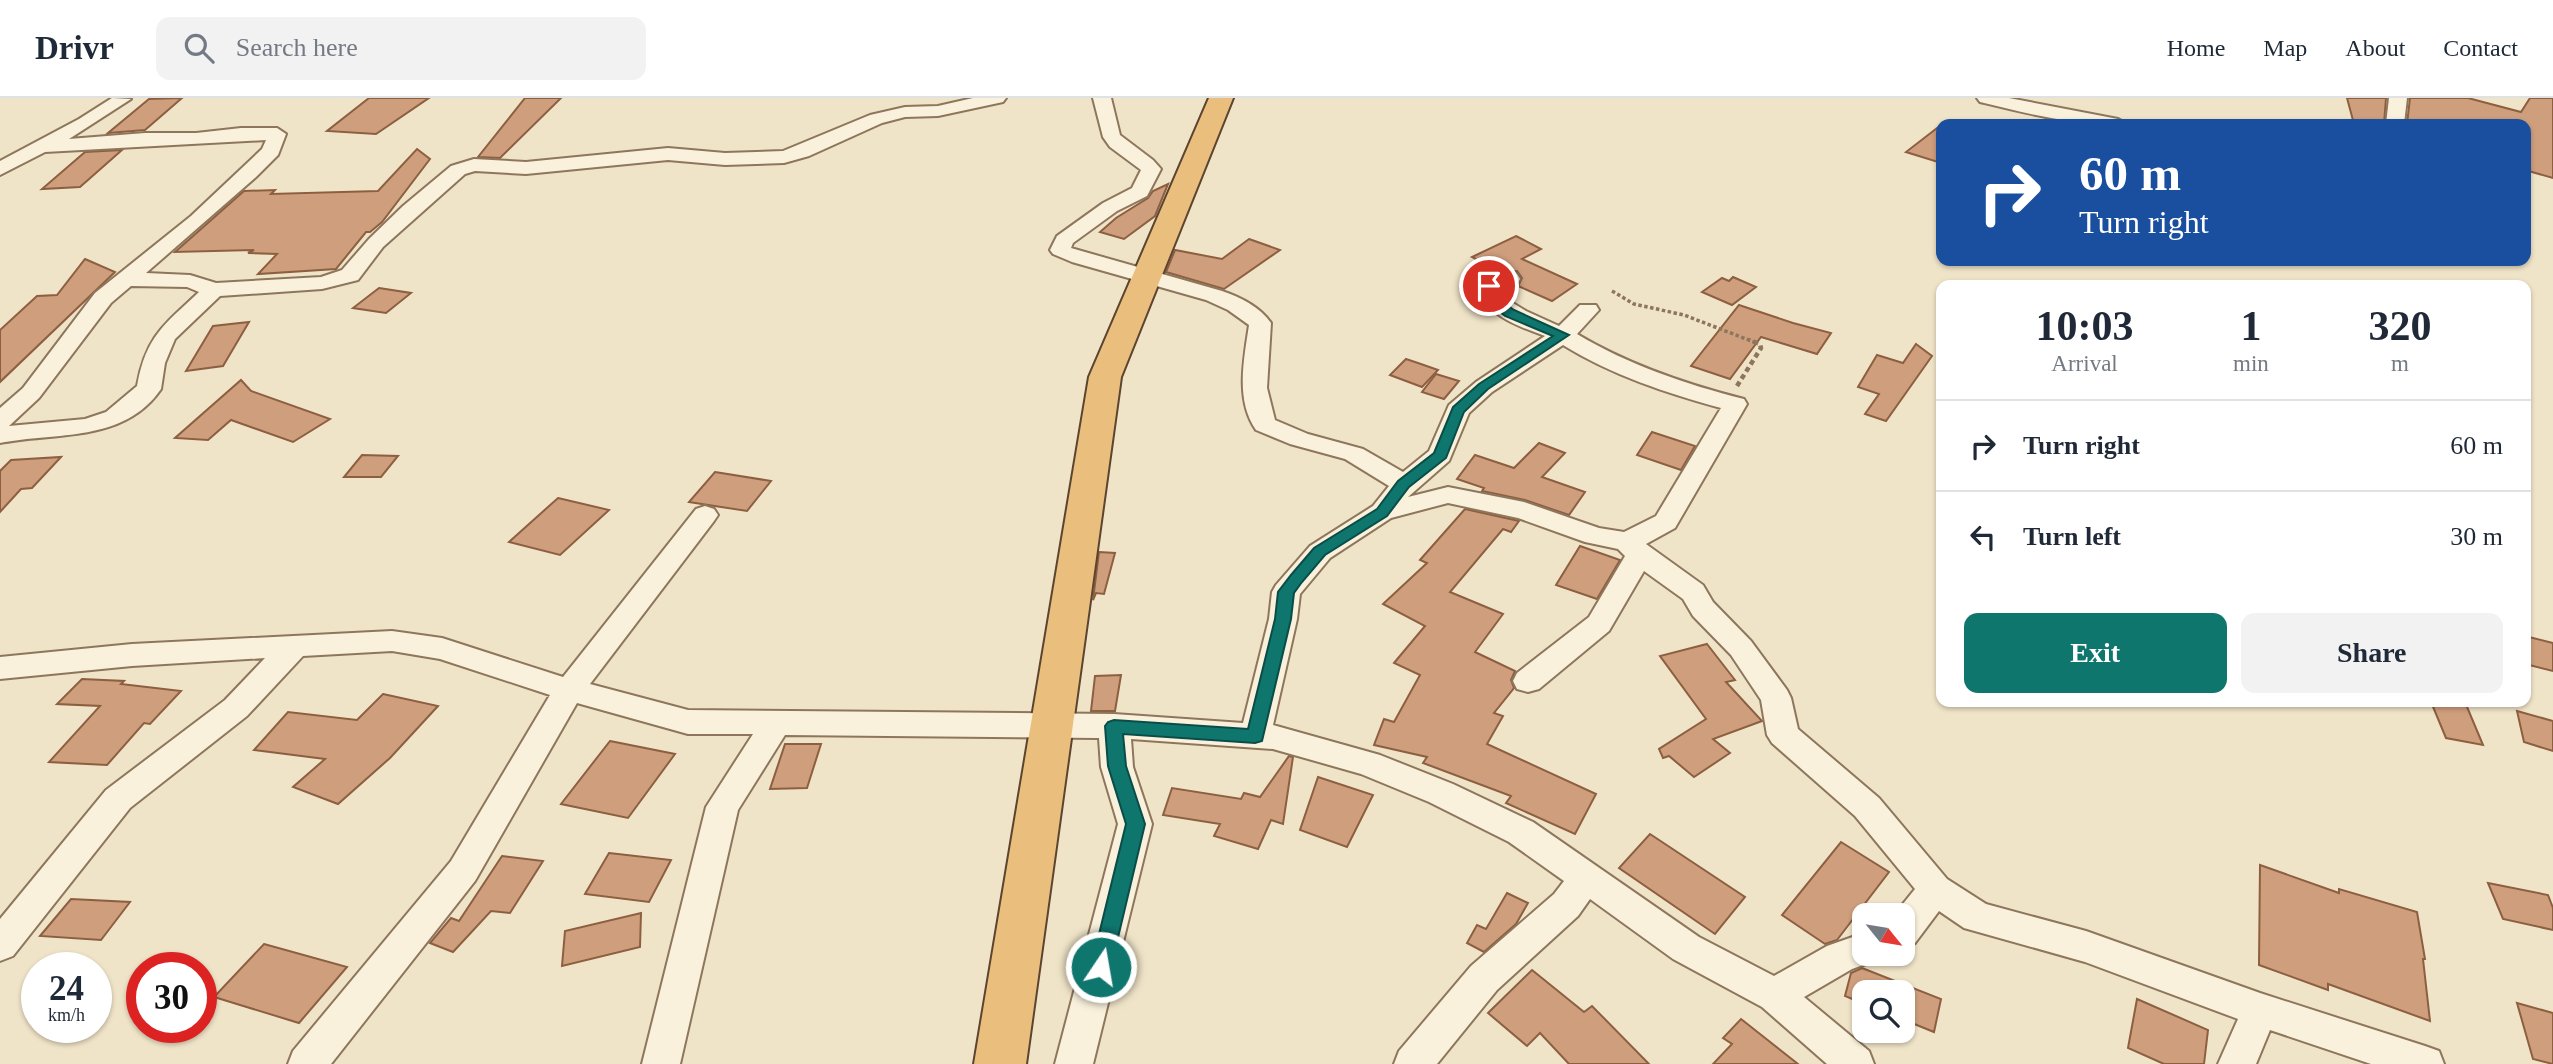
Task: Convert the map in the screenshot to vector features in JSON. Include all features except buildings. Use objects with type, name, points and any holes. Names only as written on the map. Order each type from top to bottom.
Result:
[{"type":"highway","points":[[1000,1064],[1105,377],[1221,98]]},
{"type":"street","points":[[124,279],[190,281],[214,290],[322,283],[350,275],[410,210],[458,170],[474,165],[526,169],[668,154],[725,159],[784,157],[802,152],[876,119],[905,112],[938,111],[997,98]]},
{"type":"street","points":[[1101,98],[1108,112],[1109,131],[1123,148],[1151,169],[1140,192],[1111,207],[1064,240],[1060,250],[1078,260],[1134,271],[1162,282],[1205,292],[1241,306],[1260,323],[1253,386],[1256,408],[1265,425],[1299,439],[1354,454],[1404,484]]},
{"type":"street","points":[[1986,98],[2086,119]]},
{"type":"street","points":[[2397,119],[2398,98]]},
{"type":"street","points":[[0,169],[122,99]]},
{"type":"street","points":[[0,421],[31,393],[103,298],[198,220],[249,173],[271,151],[277,134],[145,139],[40,147]]},
{"type":"street","points":[[1509,279],[1489,286],[1493,300],[1519,317],[1563,335],[1597,358],[1687,393],[1735,404],[1666,522],[1633,548],[1599,624],[1528,681]]},
{"type":"street","points":[[0,435],[26,430],[87,426],[115,418],[149,388],[153,363],[165,336],[214,290]]},
{"type":"street","points":[[1382,512],[1404,484],[1440,455],[1458,410],[1484,387],[1563,335],[1588,310]]},
{"type":"street","points":[[1255,736],[1283,619],[1286,592],[1320,552],[1382,512],[1448,495],[1524,511],[1633,548],[1692,592],[1741,649],[1776,698],[1783,735],[1867,807],[1935,890],[1976,917],[2085,947],[2260,1010],[2425,1064]]},
{"type":"street","points":[[307,1064],[463,871],[569,690],[705,515]]},
{"type":"street","points":[[0,668],[132,655],[297,644],[392,641],[442,649],[569,690],[688,722],[1114,726],[1273,737],[1369,764],[1441,793],[1521,832],[1686,948],[1775,995],[1854,1064]]},
{"type":"street","points":[[0,945],[118,799],[236,708],[297,644]]},
{"type":"street","points":[[661,1064],[722,807],[776,724]]},
{"type":"street","points":[[1074,1064],[1101,967],[1135,824],[1117,766],[1114,726]]},
{"type":"street","points":[[1413,1064],[1484,978],[1566,905],[1586,878]]},
{"type":"street","points":[[1915,915],[1935,890]]},
{"type":"street","points":[[1775,995],[1840,957],[1852,953]]},
{"type":"street","points":[[2237,1064],[2260,1010]]},
{"type":"path","points":[[1612,291],[1634,304],[1684,315],[1760,344],[1761,348],[1737,382],[1735,404]]},
{"type":"route","points":[[1101,967],[1135,824],[1117,766],[1114,726],[1255,736],[1283,619],[1286,592],[1320,552],[1382,512],[1404,484],[1440,455],[1458,410],[1484,387],[1563,335],[1510,313],[1493,300],[1489,286]]}]
